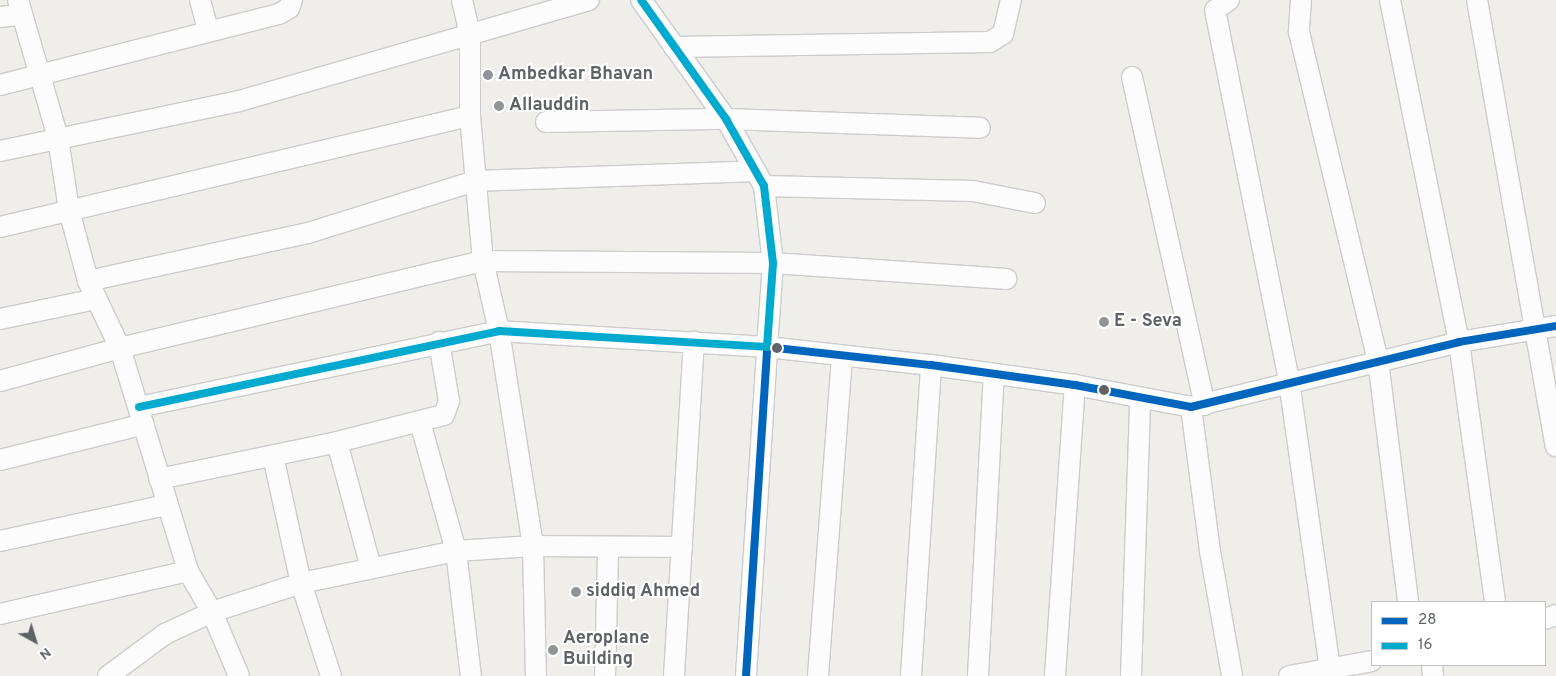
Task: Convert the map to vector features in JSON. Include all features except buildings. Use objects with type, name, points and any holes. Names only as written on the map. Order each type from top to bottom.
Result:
[{"type":"street","points":[[200,0],[208,30]]},
{"type":"street","points":[[0,84],[40,76],[208,30],[279,14],[289,8],[292,0]]},
{"type":"street","points":[[462,0],[470,36],[470,116],[483,262],[499,331],[533,546],[536,676]]},
{"type":"street","points":[[0,151],[239,101],[470,36],[589,0]]},
{"type":"street","points":[[641,0],[726,119],[759,179],[773,262],[746,676]]},
{"type":"street","points":[[674,46],[990,42],[1003,34],[1011,0]]},
{"type":"street","points":[[1228,0],[1215,10],[1289,382],[1330,669]]},
{"type":"street","points":[[1301,0],[1299,32],[1378,360],[1408,601]]},
{"type":"street","points":[[1390,0],[1459,342],[1495,601]]},
{"type":"street","points":[[1477,0],[1547,328],[1556,446]]},
{"type":"street","points":[[0,17],[19,7],[58,138],[69,210],[88,281],[120,348],[142,416],[166,505],[188,571],[212,612],[239,676]]},
{"type":"street","points":[[1132,78],[1198,406],[1210,552],[1232,676]]},
{"type":"street","points":[[0,227],[470,116]]},
{"type":"street","points":[[546,122],[726,119],[980,128]]},
{"type":"street","points":[[88,281],[308,233],[475,181],[759,179],[973,191],[1035,203]]},
{"type":"street","points":[[0,381],[120,348],[483,262],[773,262],[1006,279]]},
{"type":"street","points":[[0,319],[96,299]]},
{"type":"street","points":[[0,460],[142,416],[439,342],[499,331],[767,347],[931,365],[1075,385],[1140,399],[1198,406],[1378,360],[1459,342],[1547,328]]},
{"type":"street","points":[[159,478],[337,442],[420,422],[447,410],[449,401],[439,342]]},
{"type":"street","points":[[674,676],[694,342]]},
{"type":"street","points":[[818,676],[842,356]]},
{"type":"street","points":[[910,676],[931,365]]},
{"type":"street","points":[[978,676],[994,375]]},
{"type":"street","points":[[1055,676],[1075,385]]},
{"type":"street","points":[[1131,676],[1140,399]]},
{"type":"street","points":[[420,422],[456,551],[471,676]]},
{"type":"street","points":[[337,442],[371,568]]},
{"type":"street","points":[[273,456],[301,583],[330,676]]},
{"type":"street","points":[[0,541],[166,505]]},
{"type":"street","points":[[108,676],[166,634],[212,612],[301,583],[456,551],[533,546],[608,549],[682,547]]},
{"type":"street","points":[[605,676],[608,549]]},
{"type":"street","points":[[0,614],[188,571]]},
{"type":"street","points":[[1289,676],[1371,662]]},
{"type":"transit line","name":"16","points":[[139,407],[499,331],[767,347],[773,263],[764,186],[726,119],[641,0]]},
{"type":"transit line","name":"28","points":[[746,676],[767,347],[931,365],[1075,385],[1191,407],[1459,342],[1556,326]]},
{"type":"place","name":"Ambedkar Bhavan","points":[[488,75]]},
{"type":"place","name":"Allauddin","points":[[499,106]]},
{"type":"place","name":"E - Seva","points":[[1104,322]]},
{"type":"place","name":"siddiq Ahmed","points":[[576,592]]},
{"type":"place","name":"Aeroplane Building","points":[[553,650]]}]
